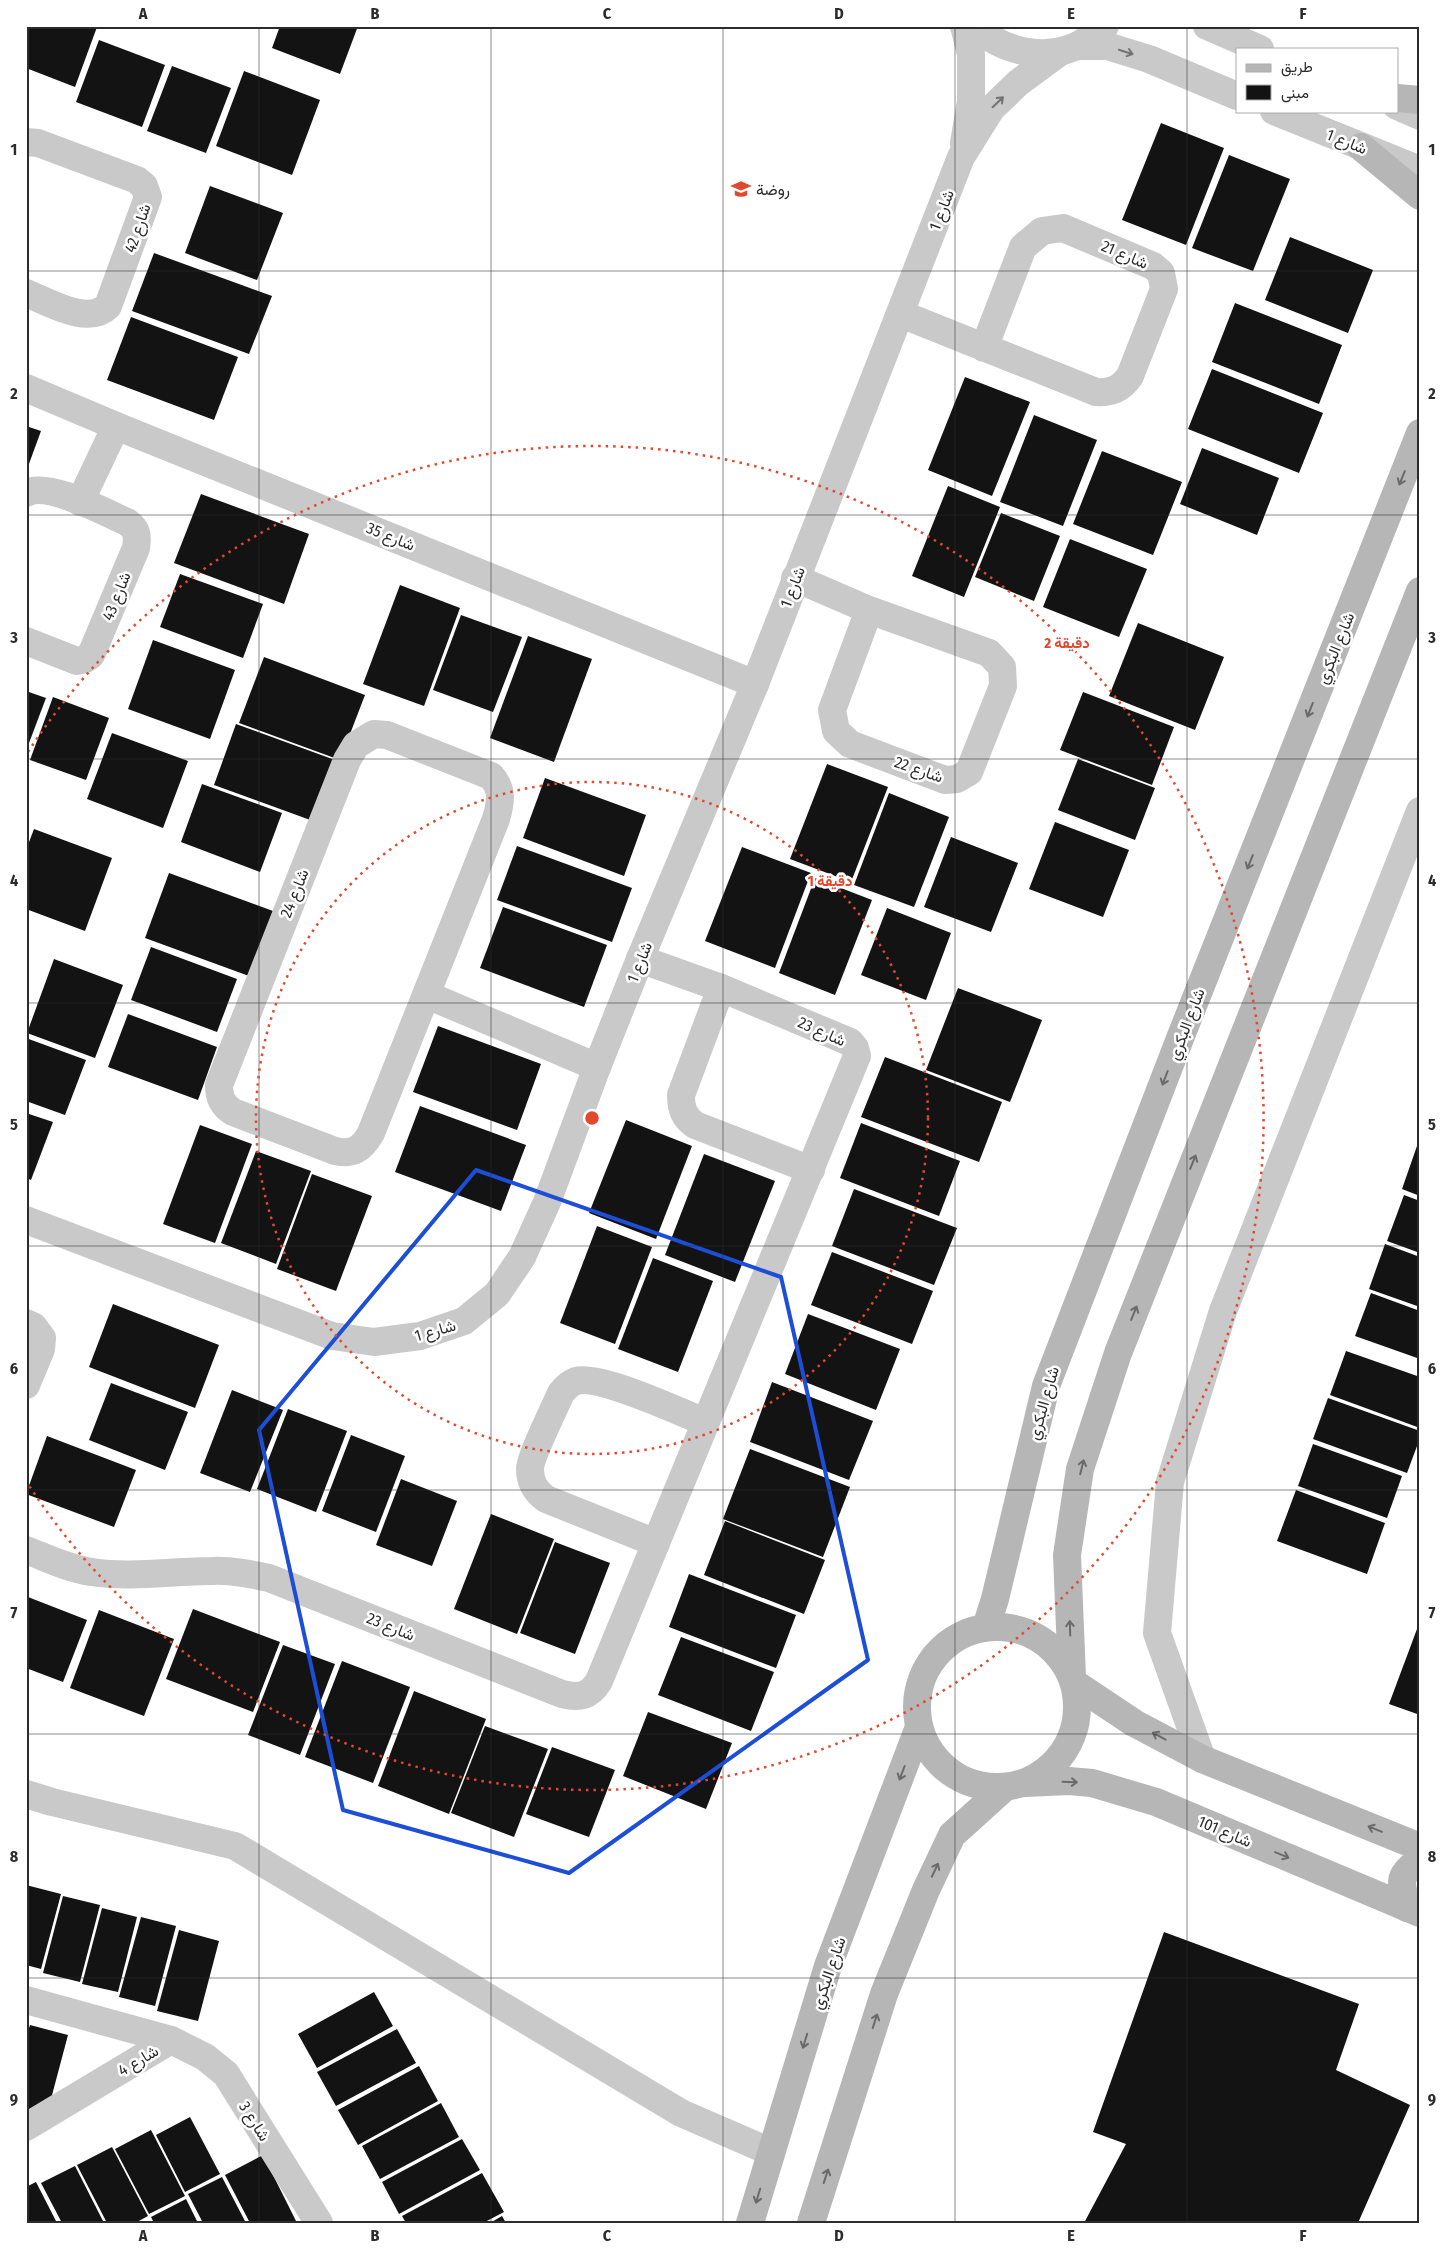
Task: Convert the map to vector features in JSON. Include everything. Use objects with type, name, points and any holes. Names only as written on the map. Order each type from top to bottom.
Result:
[{"type":"main road","points":[[1398,98],[1420,100]]},
{"type":"main road","points":[[1360,147],[1420,196]]},
{"type":"main road","name":"شارع البكري","points":[[986,1628],[996,1599],[1046,1386],[1179,1040],[1420,433]]},
{"type":"main road","points":[[811,2223],[884,1994],[926,1890],[952,1835],[1013,1785],[1050,1768],[1061,1756],[1076,1726],[1078,1709],[1073,1680],[1067,1555],[1080,1469],[1118,1353],[1420,591]]},
{"type":"main road","points":[[1013,1785],[986,1787],[968,1782],[951,1773],[931,1752],[919,1727],[916,1700],[921,1680],[930,1662],[949,1642],[973,1630],[986,1628],[1014,1629],[1039,1639],[1054,1650],[1073,1680],[1134,1723],[1202,1759],[1420,1847]]},
{"type":"main road","name":"شارع البكري","points":[[750,2223],[828,1966],[919,1727]]},
{"type":"main road","name":"شارع 101","points":[[1013,1785],[1068,1781],[1092,1783],[1156,1802],[1413,1910]]},
{"type":"main road","points":[[1413,1910],[1401,1881],[1406,1870],[1420,1860]]},
{"type":"street","name":"شارع 1","points":[[26,1220],[332,1336],[374,1342],[420,1336],[464,1321],[497,1294],[522,1256],[547,1202],[597,1067],[755,684],[961,157],[971,101],[971,54],[964,26]]},
{"type":"street","points":[[974,26],[1000,45],[1030,54],[1107,46],[1149,59],[1236,96]]},
{"type":"street","name":"شارع 1","points":[[961,157],[991,109],[1018,83],[1105,26]]},
{"type":"street","points":[[1207,26],[1258,48]]},
{"type":"street","points":[[1398,106],[1420,116]]},
{"type":"street","name":"شارع 1","points":[[1276,112],[1420,170]]},
{"type":"street","name":"شارع 42","points":[[26,142],[38,143],[136,180],[144,186],[148,197],[108,306],[99,314],[83,315],[26,293]]},
{"type":"street","name":"شارع 21","points":[[901,314],[984,348],[1096,392],[1115,390],[1124,385],[1130,376],[1161,302],[1164,289],[1161,274],[1153,266],[1063,228],[1042,231],[1023,247],[984,348]]},
{"type":"street","name":"شارع 35","points":[[26,388],[755,684]]},
{"type":"street","points":[[80,502],[116,426]]},
{"type":"street","name":"شارع 43","points":[[26,493],[31,490],[48,490],[127,522],[134,527],[137,533],[136,548],[91,655],[76,661],[26,641]]},
{"type":"street","name":"شارع 22","points":[[795,578],[869,610],[989,653],[1002,667],[1003,686],[969,772],[957,779],[944,780],[850,744],[836,732],[832,710],[869,610]]},
{"type":"street","name":"شارع 24","points":[[374,734],[387,735],[491,776],[498,784],[501,794],[496,819],[426,995],[371,1133],[356,1152],[346,1154],[335,1151],[233,1112],[227,1108],[219,1097],[218,1085],[347,760],[356,746],[374,734]]},
{"type":"street","points":[[1202,1759],[1157,1633],[1170,1482],[1223,1311],[1420,811]]},
{"type":"street","name":"شارع 23","points":[[26,1550],[72,1567],[92,1572],[156,1574],[213,1571],[234,1572],[269,1578],[562,1694],[575,1697],[585,1696],[593,1690],[599,1682],[857,1056],[855,1048],[850,1042],[721,988],[640,959]]},
{"type":"street","points":[[721,988],[681,1095],[681,1106],[684,1114],[695,1125],[811,1170]]},
{"type":"street","points":[[426,995],[597,1067]]},
{"type":"street","points":[[26,1323],[40,1332],[42,1343],[26,1385]]},
{"type":"street","points":[[656,1543],[546,1498],[538,1493],[533,1486],[530,1466],[561,1393],[577,1381],[601,1382],[705,1422]]},
{"type":"street","points":[[26,1794],[235,1846],[681,2113],[771,2152]]},
{"type":"street","name":"شارع 4","points":[[26,2000],[171,2040]]},
{"type":"street","name":"شارع 4","points":[[26,2127],[171,2040]]},
{"type":"street","name":"شارع 3","points":[[171,2040],[206,2057],[226,2074],[319,2223]]},
{"type":"highlighted area","points":[[476,1170],[781,1277],[868,1660],[569,1873],[343,1810],[259,1430]]},
{"type":"building","points":[[26,26],[97,27],[75,87],[26,68]]},
{"type":"building","points":[[280,26],[358,26],[340,74],[272,48]]},
{"type":"building","points":[[99,40],[165,65],[142,127],[76,102]]},
{"type":"building","points":[[172,66],[231,88],[206,153],[147,131]]},
{"type":"building","points":[[244,71],[320,100],[292,175],[216,146]]},
{"type":"building","points":[[1161,123],[1224,148],[1186,245],[1122,220]]},
{"type":"building","points":[[1229,155],[1290,179],[1253,271],[1192,248]]},
{"type":"building","points":[[210,186],[283,213],[257,280],[185,253]]},
{"type":"building","points":[[1290,237],[1373,270],[1348,333],[1265,300]]},
{"type":"building","points":[[154,253],[272,296],[249,354],[132,311]]},
{"type":"building","points":[[1235,303],[1342,345],[1319,404],[1212,362]]},
{"type":"building","points":[[131,317],[238,357],[214,420],[107,380]]},
{"type":"building","points":[[1212,369],[1323,413],[1299,473],[1188,429]]},
{"type":"building","points":[[965,377],[1030,402],[992,496],[928,470]]},
{"type":"building","points":[[1034,415],[1097,440],[1063,526],[1000,502]]},
{"type":"building","points":[[26,426],[41,431],[26,472]]},
{"type":"building","points":[[1202,448],[1279,478],[1257,535],[1180,504]]},
{"type":"building","points":[[1102,451],[1182,482],[1153,555],[1073,524]]},
{"type":"building","points":[[948,486],[1000,507],[964,597],[912,576]]},
{"type":"building","points":[[201,494],[309,534],[284,604],[174,563]]},
{"type":"building","points":[[1001,513],[1060,536],[1034,601],[975,577]]},
{"type":"building","points":[[1070,539],[1147,569],[1119,637],[1043,607]]},
{"type":"building","points":[[180,574],[263,604],[243,658],[160,627]]},
{"type":"building","points":[[400,585],[460,608],[424,706],[363,684]]},
{"type":"building","points":[[461,615],[522,637],[493,712],[433,690]]},
{"type":"building","points":[[1138,623],[1224,657],[1195,730],[1109,696]]},
{"type":"building","points":[[528,636],[592,659],[554,762],[490,738]]},
{"type":"building","points":[[153,640],[235,670],[210,739],[128,709]]},
{"type":"building","points":[[264,657],[365,695],[340,760],[239,723]]},
{"type":"building","points":[[26,691],[46,698],[26,751]]},
{"type":"building","points":[[1083,692],[1174,727],[1152,785],[1060,750]]},
{"type":"building","points":[[53,697],[109,718],[86,780],[30,760]]},
{"type":"building","points":[[236,724],[335,760],[313,821],[214,785]]},
{"type":"building","points":[[112,733],[188,761],[163,828],[87,799]]},
{"type":"building","points":[[1078,759],[1155,788],[1135,840],[1058,810]]},
{"type":"building","points":[[827,764],[888,787],[851,882],[790,859]]},
{"type":"building","points":[[545,778],[646,815],[624,876],[523,838]]},
{"type":"building","points":[[202,784],[282,813],[260,872],[181,842]]},
{"type":"building","points":[[889,793],[949,817],[914,907],[854,885]]},
{"type":"building","points":[[1055,822],[1129,850],[1103,917],[1029,889]]},
{"type":"building","points":[[34,829],[112,858],[85,931],[26,909],[26,850]]},
{"type":"building","points":[[951,837],[1018,863],[991,932],[924,907]]},
{"type":"building","points":[[517,846],[632,888],[612,942],[497,900]]},
{"type":"building","points":[[742,847],[811,873],[775,968],[705,941]]},
{"type":"building","points":[[169,873],[273,911],[249,976],[145,938]]},
{"type":"building","points":[[815,878],[872,900],[835,995],[779,973]]},
{"type":"building","points":[[503,907],[607,945],[584,1007],[480,968]]},
{"type":"building","points":[[887,908],[951,933],[926,1000],[861,975]]},
{"type":"building","points":[[151,947],[237,979],[217,1032],[131,1000]]},
{"type":"building","points":[[54,959],[123,985],[95,1058],[27,1033]]},
{"type":"building","points":[[958,988],[1042,1020],[1010,1102],[926,1070]]},
{"type":"building","points":[[128,1014],[217,1047],[198,1100],[108,1067]]},
{"type":"building","points":[[438,1026],[541,1064],[517,1130],[413,1092]]},
{"type":"building","points":[[26,1038],[86,1060],[65,1115],[26,1101]]},
{"type":"building","points":[[885,1057],[1002,1102],[979,1162],[861,1117]]},
{"type":"building","points":[[420,1106],[526,1145],[501,1211],[395,1172]]},
{"type":"building","points":[[26,1113],[53,1122],[31,1180],[26,1178]]},
{"type":"building","points":[[626,1120],[692,1146],[656,1239],[589,1213]]},
{"type":"building","points":[[861,1123],[960,1161],[939,1216],[840,1178]]},
{"type":"building","points":[[200,1125],[252,1144],[215,1243],[163,1224]]},
{"type":"building","points":[[1417,1146],[1420,1147],[1420,1196],[1402,1189]]},
{"type":"building","points":[[256,1151],[311,1171],[276,1264],[221,1243]]},
{"type":"building","points":[[704,1154],[775,1181],[735,1282],[665,1255]]},
{"type":"building","points":[[312,1174],[372,1196],[336,1291],[277,1269]]},
{"type":"building","points":[[854,1189],[957,1228],[934,1285],[832,1246]]},
{"type":"building","points":[[1404,1195],[1420,1201],[1420,1253],[1387,1241]]},
{"type":"building","points":[[597,1226],[652,1247],[615,1344],[560,1323]]},
{"type":"building","points":[[1385,1244],[1420,1257],[1420,1307],[1369,1289]]},
{"type":"building","points":[[832,1252],[933,1291],[912,1344],[811,1305]]},
{"type":"building","points":[[653,1258],[713,1281],[678,1372],[618,1349]]},
{"type":"building","points":[[1371,1293],[1420,1311],[1420,1359],[1355,1336]]},
{"type":"building","points":[[113,1304],[219,1345],[195,1408],[89,1367]]},
{"type":"building","points":[[808,1314],[900,1349],[876,1410],[785,1374]]},
{"type":"building","points":[[1346,1351],[1420,1377],[1420,1428],[1330,1395]]},
{"type":"building","points":[[772,1382],[873,1421],[849,1480],[750,1442]]},
{"type":"building","points":[[111,1383],[188,1412],[165,1470],[89,1440]]},
{"type":"building","points":[[232,1390],[283,1410],[250,1492],[200,1473]]},
{"type":"building","points":[[1328,1398],[1420,1431],[1420,1438],[1407,1473],[1313,1439]]},
{"type":"building","points":[[288,1409],[347,1431],[316,1512],[257,1489]]},
{"type":"building","points":[[351,1435],[405,1456],[376,1532],[322,1511]]},
{"type":"building","points":[[47,1436],[136,1470],[114,1527],[26,1494]]},
{"type":"building","points":[[1313,1444],[1402,1476],[1387,1518],[1298,1486]]},
{"type":"building","points":[[750,1449],[850,1487],[823,1557],[723,1519]]},
{"type":"building","points":[[401,1479],[457,1501],[432,1566],[376,1545]]},
{"type":"building","points":[[1296,1490],[1385,1523],[1367,1574],[1277,1541]]},
{"type":"building","points":[[491,1514],[554,1539],[517,1634],[454,1609]]},
{"type":"building","points":[[725,1521],[825,1560],[804,1614],[704,1575]]},
{"type":"building","points":[[555,1542],[610,1563],[575,1654],[520,1633]]},
{"type":"building","points":[[689,1574],[796,1615],[776,1668],[669,1627]]},
{"type":"building","points":[[28,1597],[87,1620],[63,1682],[26,1668],[26,1603]]},
{"type":"building","points":[[193,1609],[280,1642],[253,1712],[166,1679]]},
{"type":"building","points":[[99,1610],[174,1639],[144,1716],[70,1688]]},
{"type":"building","points":[[1420,1621],[1420,1715],[1389,1704]]},
{"type":"building","points":[[681,1637],[774,1672],[751,1731],[658,1695]]},
{"type":"building","points":[[283,1645],[335,1664],[300,1755],[248,1735]]},
{"type":"building","points":[[342,1661],[410,1687],[373,1783],[305,1757]]},
{"type":"building","points":[[414,1691],[486,1719],[449,1814],[378,1786]]},
{"type":"building","points":[[648,1712],[732,1743],[706,1809],[623,1776]]},
{"type":"building","points":[[485,1726],[548,1749],[514,1837],[451,1813]]},
{"type":"building","points":[[552,1747],[615,1770],[589,1837],[526,1814]]},
{"type":"building","points":[[26,1885],[61,1894],[41,1969],[26,1965]]},
{"type":"building","points":[[63,1896],[100,1905],[80,1982],[43,1973]]},
{"type":"building","points":[[102,1908],[137,1917],[118,1992],[82,1984]]},
{"type":"building","points":[[141,1917],[176,1926],[155,2006],[119,1997]]},
{"type":"building","points":[[179,1930],[219,1941],[198,2021],[157,2011]]},
{"type":"building","points":[[1164,1932],[1359,2004],[1336,2070],[1410,2105],[1358,2223],[1084,2223],[1126,2144],[1093,2132]]},
{"type":"building","points":[[374,1992],[393,2026],[317,2068],[298,2034]]},
{"type":"building","points":[[30,2025],[68,2035],[47,2114],[26,2109],[26,2038]]},
{"type":"building","points":[[397,2029],[416,2063],[336,2106],[317,2072]]},
{"type":"building","points":[[419,2066],[438,2101],[358,2145],[338,2110]]},
{"type":"building","points":[[441,2103],[459,2137],[380,2179],[362,2146]]},
{"type":"building","points":[[190,2117],[220,2174],[185,2192],[156,2135]]},
{"type":"building","points":[[151,2130],[185,2196],[149,2214],[115,2149]]},
{"type":"building","points":[[462,2139],[480,2170],[399,2214],[382,2182]]},
{"type":"building","points":[[112,2147],[148,2216],[135,2223],[107,2223],[77,2165]]},
{"type":"building","points":[[263,2155],[297,2223],[250,2223],[225,2175]]},
{"type":"building","points":[[75,2166],[104,2223],[62,2223],[41,2183]]},
{"type":"building","points":[[482,2173],[504,2212],[483,2223],[406,2223],[402,2216]]},
{"type":"building","points":[[222,2177],[246,2223],[203,2223],[188,2194]]},
{"type":"building","points":[[36,2182],[57,2223],[26,2223],[26,2187]]},
{"type":"building","points":[[186,2199],[198,2223],[154,2223],[151,2217]]},
{"type":"building","points":[[502,2216],[506,2223],[490,2223]]},
{"type":"place","name":"روضة","points":[[741,189]]}]
